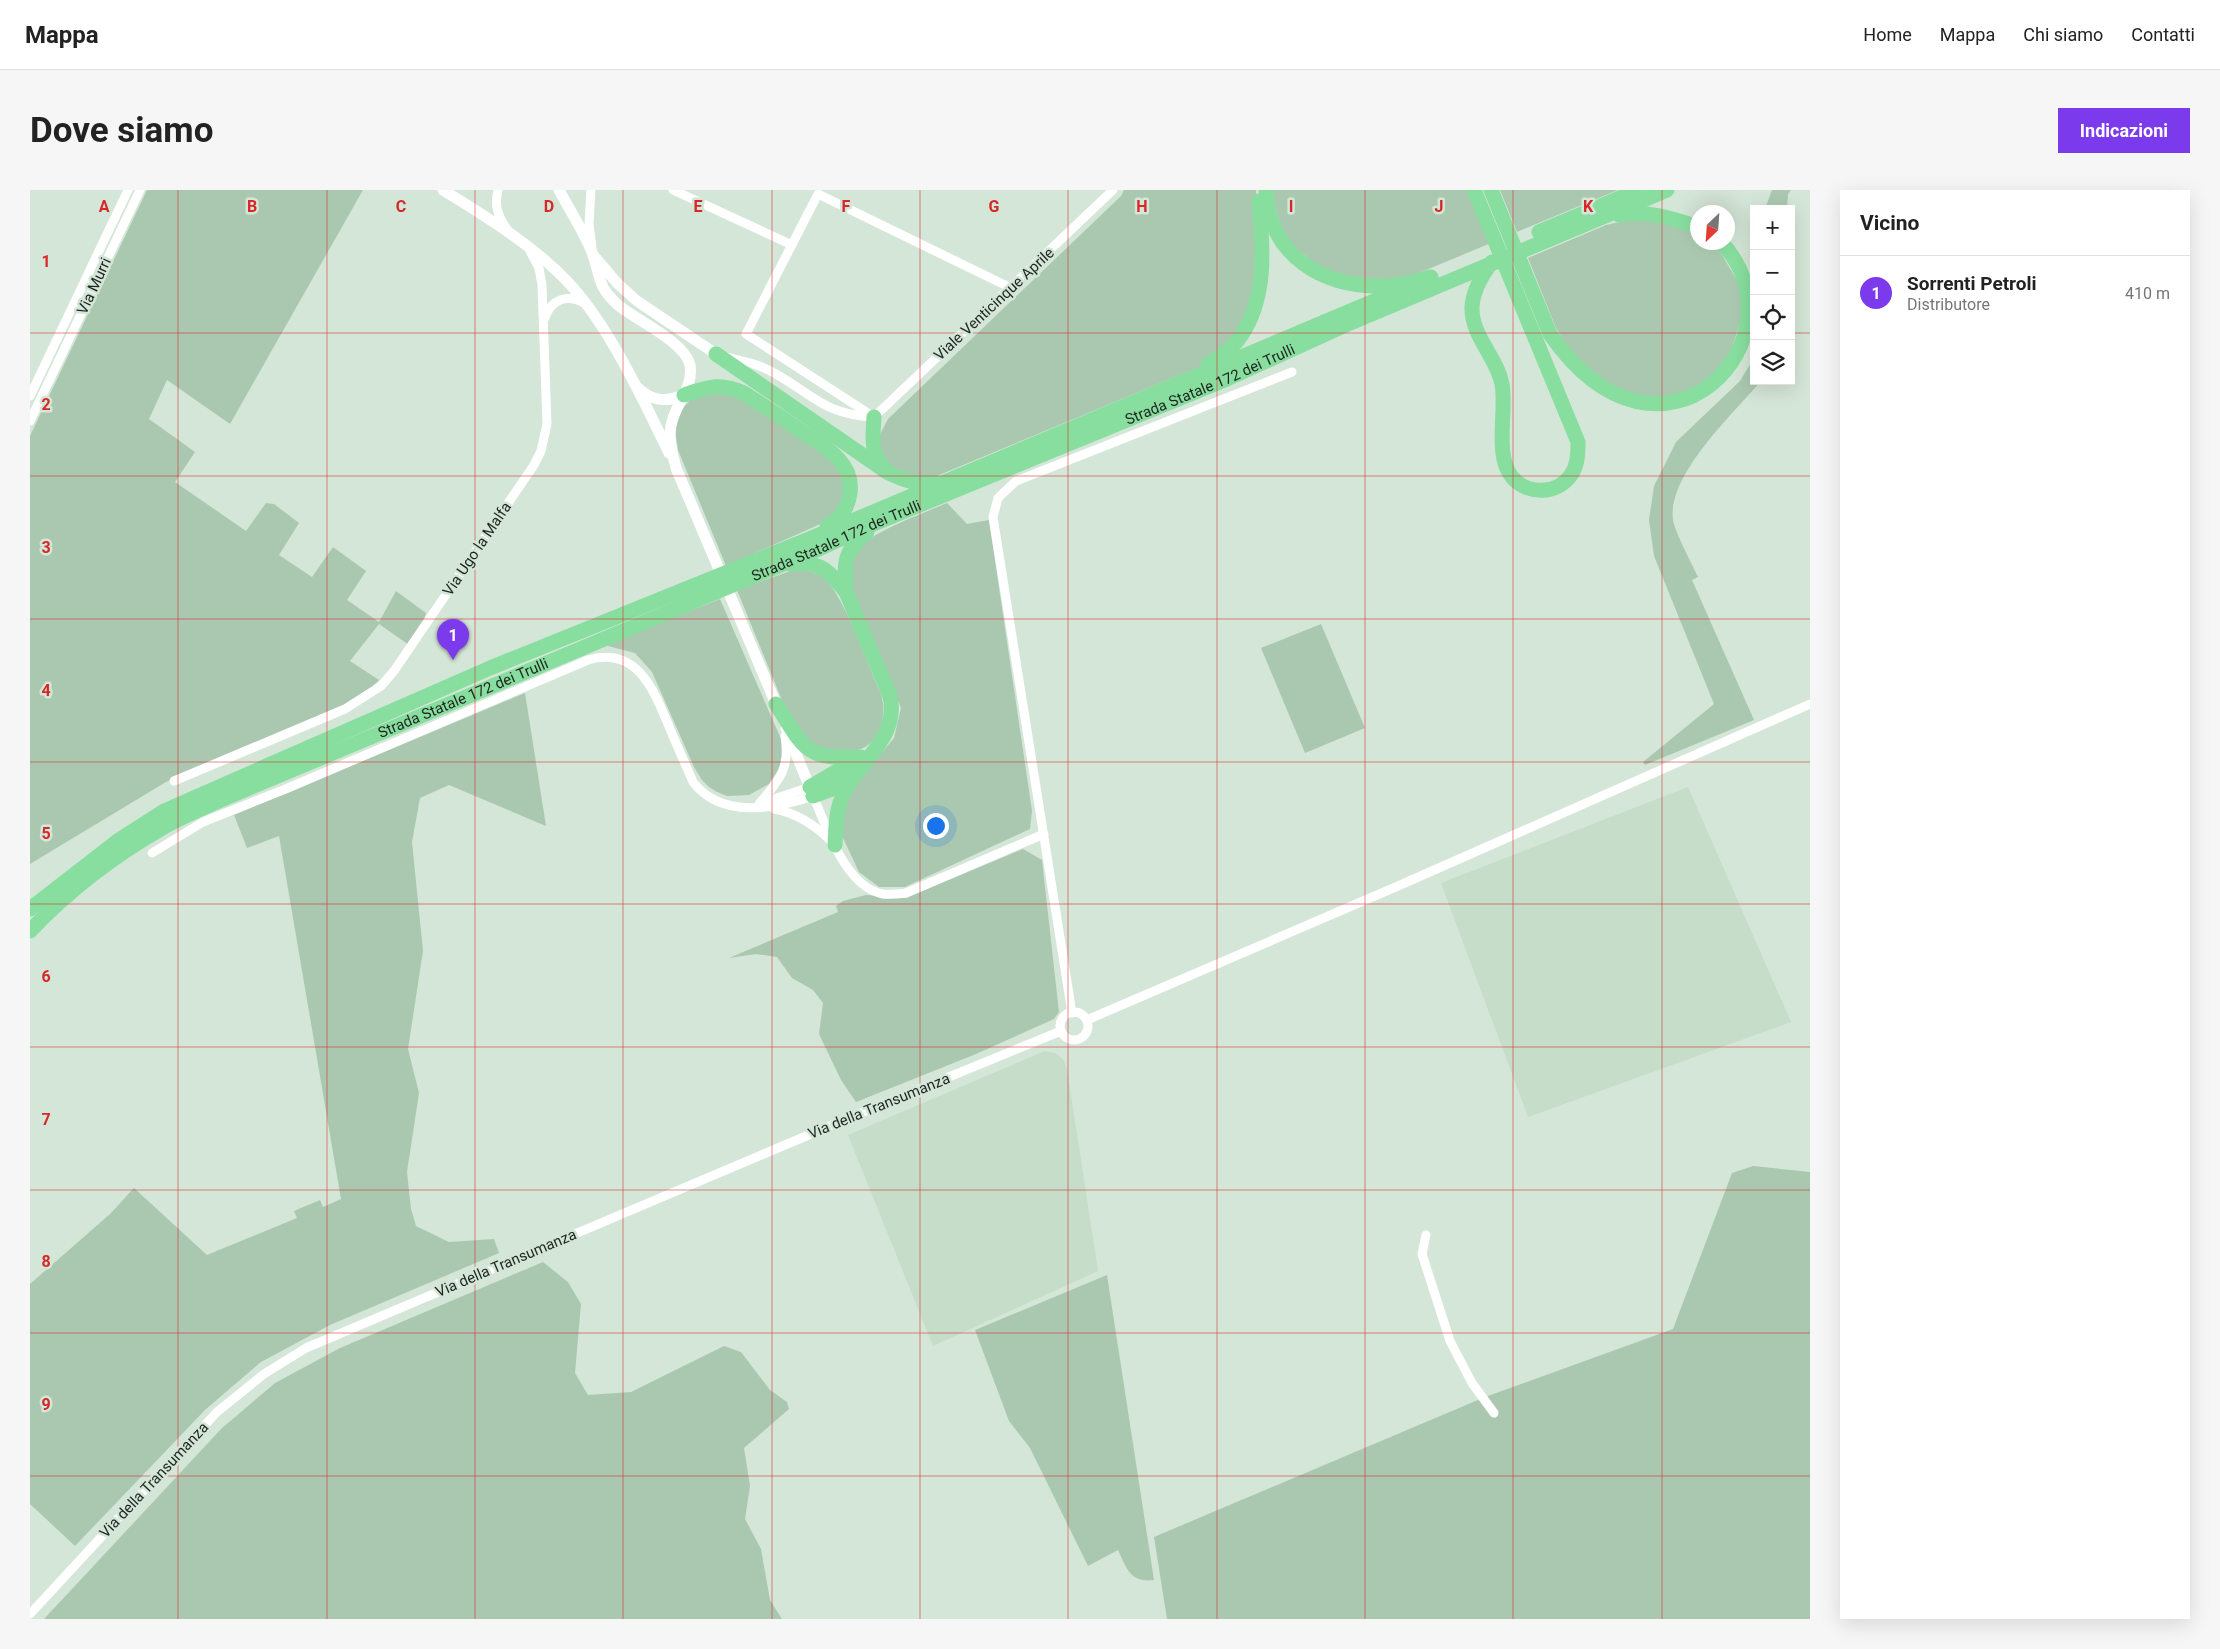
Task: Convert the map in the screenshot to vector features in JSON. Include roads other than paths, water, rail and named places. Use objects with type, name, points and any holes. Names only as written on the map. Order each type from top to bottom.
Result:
[{"type":"highway","points":[[1193,377],[1238,340],[1251,313],[1260,284],[1263,251],[1258,190]]},
{"type":"highway","points":[[1266,190],[1268,212],[1281,240],[1290,253],[1313,271],[1340,281],[1369,286],[1398,285],[1431,278]]},
{"type":"highway","points":[[1474,190],[1493,215],[1522,286],[1578,442],[1578,456],[1571,475],[1557,486],[1540,491],[1524,487],[1511,476],[1504,462],[1502,385],[1497,367],[1474,323],[1472,307],[1474,293],[1492,262]]},
{"type":"highway","points":[[1491,190],[1493,215]]},
{"type":"highway","name":"Strada Statale 172 dei Trulli","points":[[30,909],[119,840],[164,811],[490,668],[807,540],[1639,190]]},
{"type":"highway","name":"Strada Statale 172 dei Trulli","points":[[30,931],[47,913],[105,864],[165,826],[223,799],[360,740],[775,568],[878,522],[1227,380],[1350,323],[1667,190]]},
{"type":"highway","points":[[1583,225],[1634,213],[1655,215],[1690,225]]},
{"type":"highway","points":[[1522,286],[1562,351],[1598,386],[1626,400],[1642,404],[1675,404],[1690,400],[1703,393],[1727,375],[1736,364],[1750,330],[1752,300],[1747,280],[1739,265],[1727,250]]},
{"type":"highway","points":[[716,354],[887,472],[918,483],[949,479]]},
{"type":"highway","points":[[684,395],[709,386],[731,387],[766,407],[830,450],[840,460],[851,480],[847,506],[837,520],[807,540]]},
{"type":"highway","points":[[874,417],[874,450],[876,458],[887,472]]},
{"type":"highway","points":[[835,845],[836,820],[840,802],[854,775],[888,731],[893,714],[890,696],[846,592],[844,569],[846,557],[858,539],[878,522]]},
{"type":"highway","points":[[775,568],[802,563],[812,564],[829,573],[846,592]]},
{"type":"highway","points":[[779,711],[807,749],[824,757],[834,759],[861,757]]},
{"type":"highway","points":[[811,791],[861,757],[875,750]]},
{"type":"highway","points":[[811,791],[838,787],[854,775]]},
{"type":"street","name":"Via Murri","points":[[30,396],[128,190]]},
{"type":"street","name":"Via Murri","points":[[30,421],[140,190]]},
{"type":"street","points":[[443,190],[509,232],[566,280],[584,303],[632,380],[676,468],[835,845],[840,856],[858,881],[883,894],[895,894],[918,888],[1044,834]]},
{"type":"street","points":[[498,190],[497,214],[509,232]]},
{"type":"street","points":[[559,190],[593,254],[617,283],[637,301],[716,354],[758,365],[774,373],[820,404],[842,413],[874,417]]},
{"type":"street","points":[[592,190],[589,224],[599,283],[619,306],[678,347],[690,363],[691,372],[684,395],[677,407],[670,427],[670,441],[676,468]]},
{"type":"street","points":[[673,190],[792,245]]},
{"type":"street","name":"Viale Venticinque Aprile","points":[[874,417],[1113,190]]},
{"type":"street","points":[[874,417],[746,334],[818,194],[1011,288]]},
{"type":"street","name":"Via Ugo la Malfa","points":[[174,781],[344,710],[381,686],[394,671],[534,465],[545,437],[548,410],[545,323],[541,275],[527,246]]},
{"type":"street","points":[[545,323],[548,311],[558,300],[573,298],[584,303]]},
{"type":"street","points":[[30,372],[49,381]]},
{"type":"street","points":[[1072,1013],[993,516],[998,498],[1016,481],[1292,372]]},
{"type":"street","points":[[632,380],[639,389],[652,398],[665,400],[684,395]]},
{"type":"street","points":[[152,853],[203,822],[598,657],[620,659],[634,667],[644,676],[654,691],[693,782],[708,797],[721,804],[786,805],[811,791]]},
{"type":"street","points":[[1087,1020],[1386,892],[1810,704]]},
{"type":"street","points":[[758,806],[779,780],[786,764],[787,746],[779,711]]},
{"type":"street","points":[[758,806],[796,815],[820,830],[835,845]]},
{"type":"street","points":[[1072,1013],[1081,1014],[1087,1020],[1087,1031],[1080,1039],[1069,1039],[1062,1031],[1062,1020],[1072,1013]]},
{"type":"street","name":"Via della Transumanza","points":[[30,1614],[217,1412],[264,1374],[306,1348],[826,1128],[1062,1031]]},
{"type":"street","points":[[1426,1234],[1422,1254],[1450,1341],[1472,1383],[1494,1413]]},
{"type":"place","name":"Sorrenti Petroli","points":[[453,660]]}]
